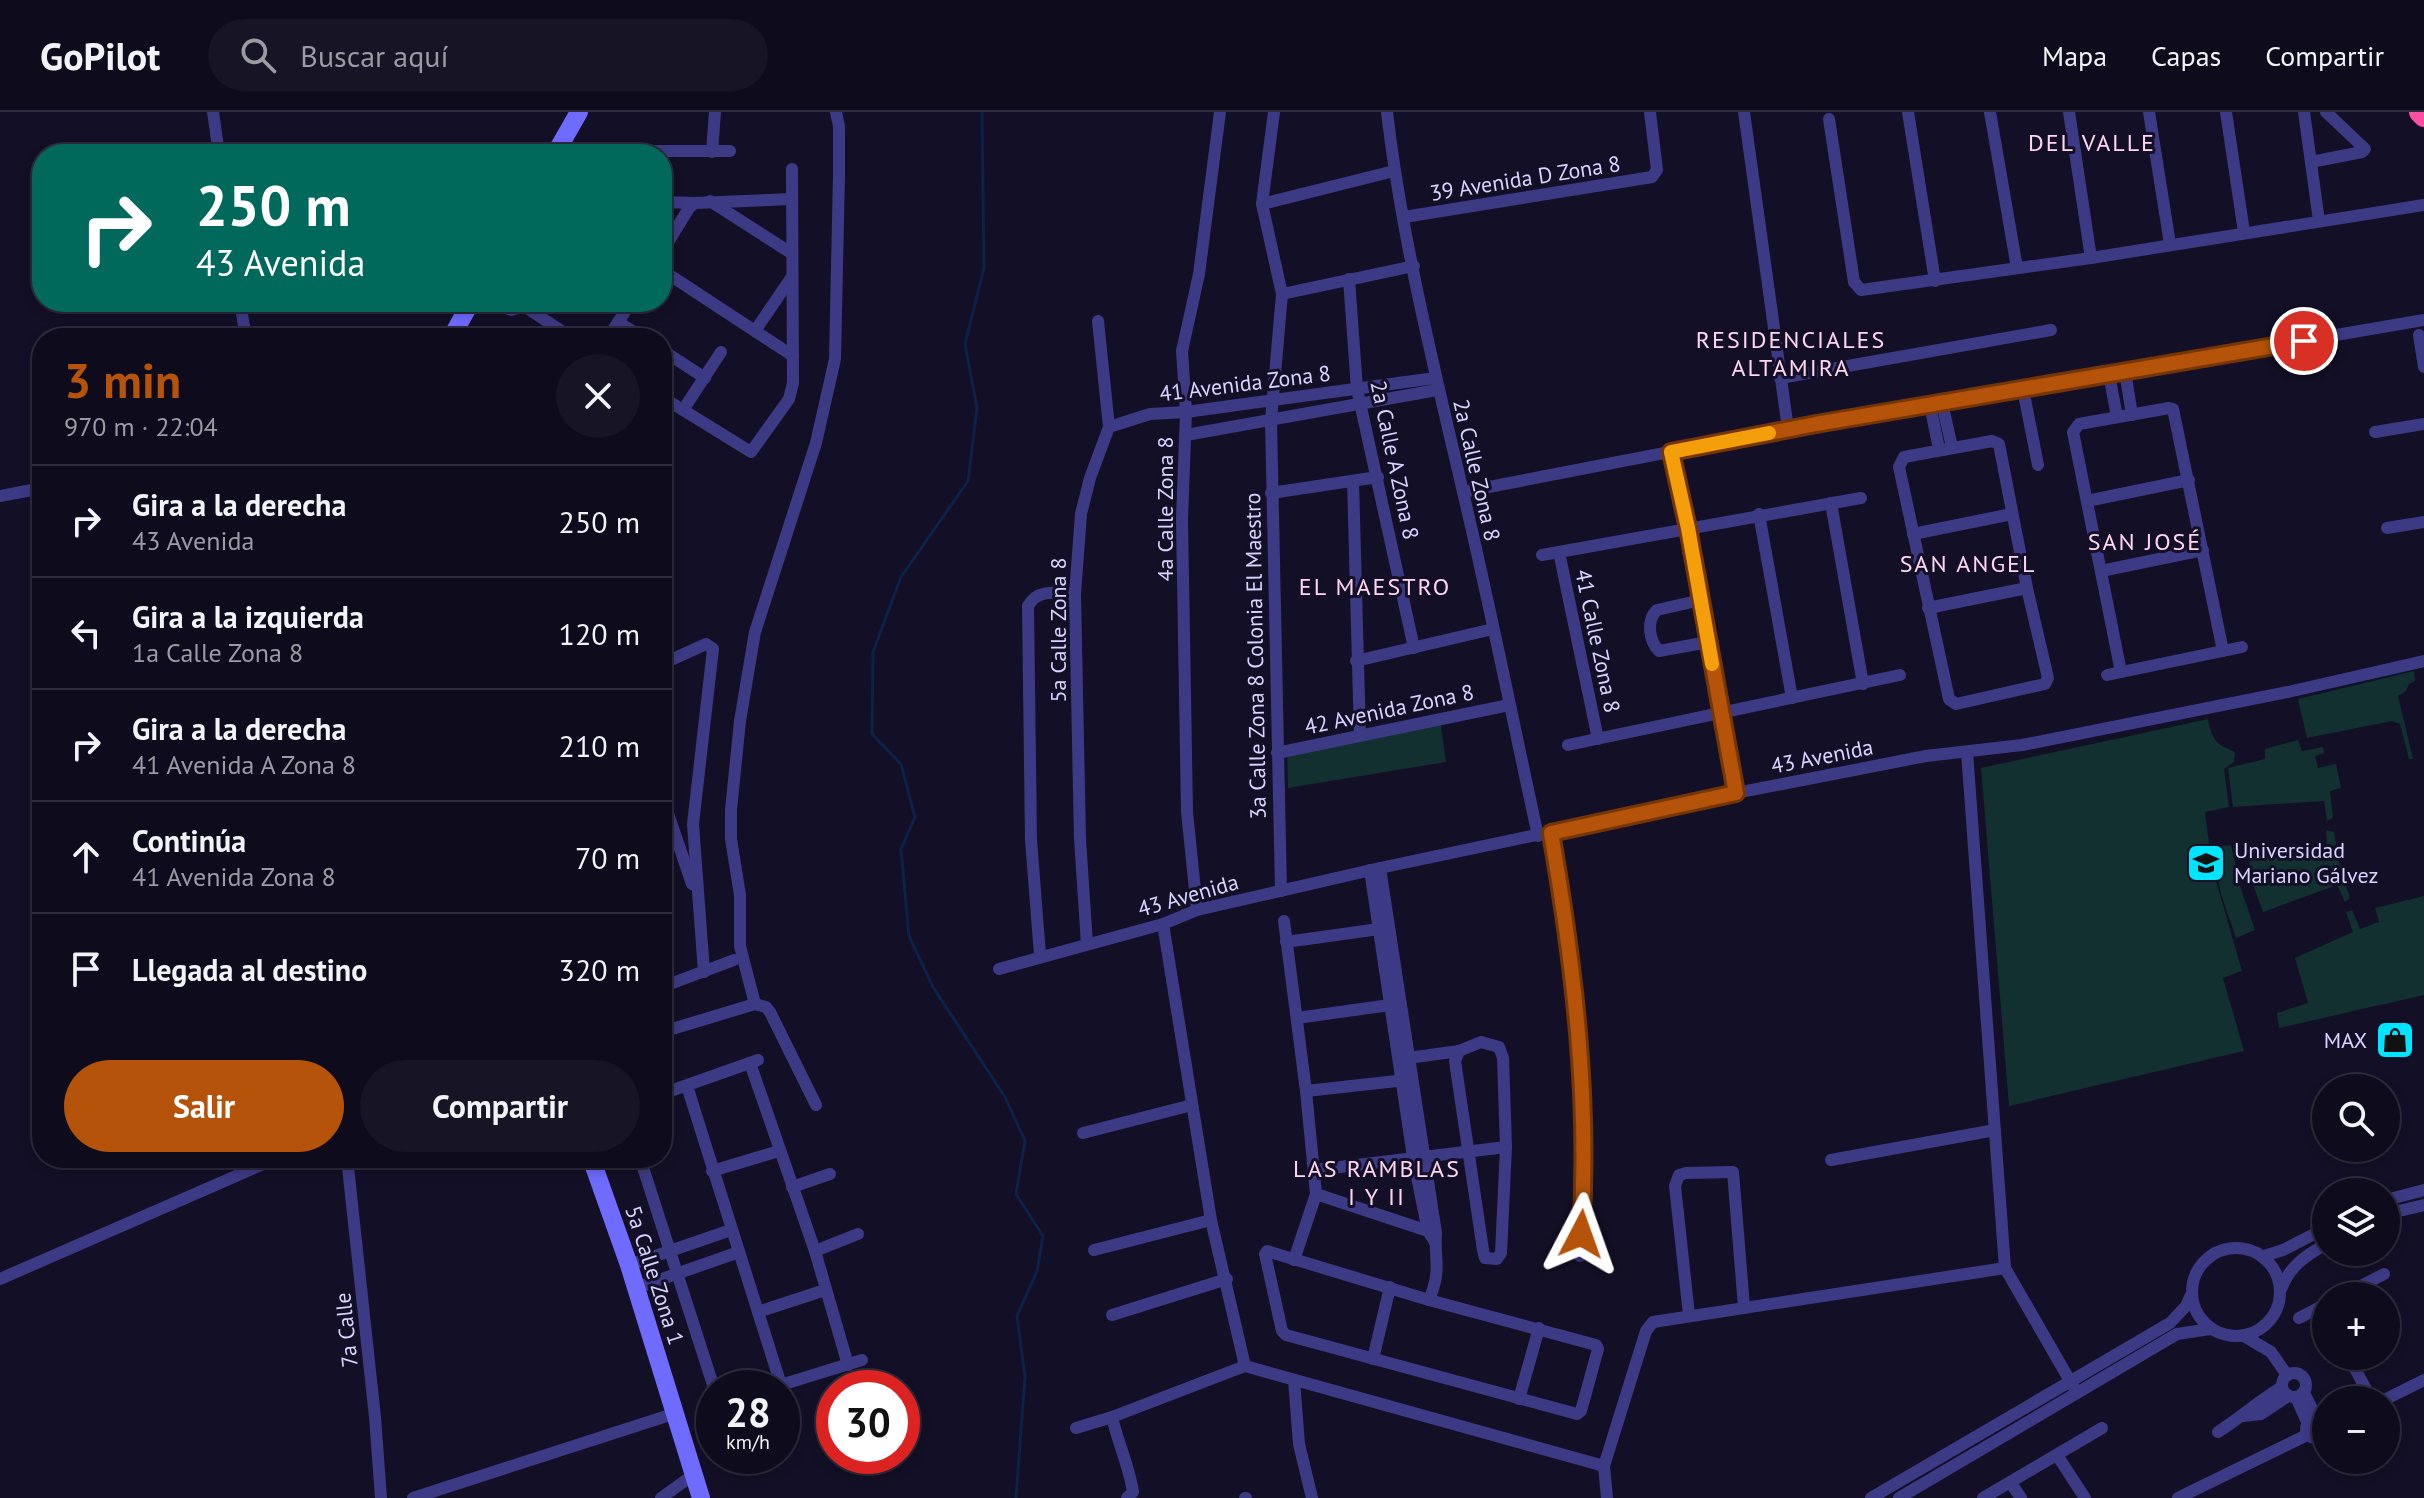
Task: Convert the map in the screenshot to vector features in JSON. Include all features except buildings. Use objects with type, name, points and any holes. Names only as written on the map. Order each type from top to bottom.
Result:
[{"type":"street","points":[[213,112],[218,144]]},
{"type":"street","points":[[561,144],[579,112]]},
{"type":"street","points":[[712,152],[715,112]]},
{"type":"street","points":[[755,1004],[740,946],[740,895],[731,839],[731,810],[740,721],[755,632],[813,455],[835,359],[839,175],[836,112]]},
{"type":"street","name":"4a Calle Zona 8","points":[[1197,910],[1187,812],[1182,494],[1186,412],[1182,351],[1199,274],[1220,112]]},
{"type":"street","name":"3a Calle Zona 8 Colonia El Maestro","points":[[1274,112],[1262,204],[1282,294],[1271,402],[1281,891]]},
{"type":"street","name":"2a Calle Zona 8","points":[[1387,112],[1394,171],[1436,384],[1463,492],[1538,836]]},
{"type":"street","name":"39 Avenida D Zona 8","points":[[1404,217],[1652,177],[1657,170],[1650,112]]},
{"type":"street","points":[[1744,112],[1788,429]]},
{"type":"street","points":[[1908,112],[1935,281]]},
{"type":"street","points":[[1990,112],[2017,268]]},
{"type":"street","points":[[2069,112],[2091,258]]},
{"type":"street","points":[[2149,112],[2170,244]]},
{"type":"street","points":[[2226,112],[2244,232]]},
{"type":"street","points":[[2304,112],[2319,221]]},
{"type":"street","points":[[2311,162],[2365,149],[2326,112]]},
{"type":"street","points":[[1829,119],[1857,288],[1866,290],[2423,205]]},
{"type":"street","points":[[672,151],[730,151]]},
{"type":"street","points":[[672,403],[751,452],[789,399],[793,383],[792,169]]},
{"type":"street","points":[[1262,204],[1394,171]]},
{"type":"street","points":[[672,202],[792,199]]},
{"type":"street","points":[[710,201],[791,253]]},
{"type":"street","points":[[672,236],[695,203]]},
{"type":"street","points":[[1282,294],[1414,266]]},
{"type":"street","points":[[672,277],[793,356]]},
{"type":"street","points":[[755,331],[791,278]]},
{"type":"street","name":"2a Calle A Zona 8","points":[[1349,279],[1357,389],[1414,648]]},
{"type":"street","points":[[533,312],[557,328]]},
{"type":"street","points":[[614,328],[624,312]]},
{"type":"street","points":[[1463,492],[1788,429],[2424,320]]},
{"type":"street","name":"5a Calle Zona 8","points":[[1087,944],[1080,839],[1075,594],[1081,514],[1090,478],[1109,427],[1098,321]]},
{"type":"street","points":[[618,322],[628,328]]},
{"type":"street","points":[[1780,378],[2051,330]]},
{"type":"street","points":[[2419,335],[2424,367]]},
{"type":"street","points":[[683,410],[721,352]]},
{"type":"street","points":[[672,357],[705,378]]},
{"type":"street","points":[[2125,371],[2132,415]]},
{"type":"street","points":[[2109,374],[2117,417]]},
{"type":"street","name":"41 Avenida Zona 8","points":[[1109,427],[1150,414],[1271,402],[1357,389],[1436,384]]},
{"type":"street","name":"41 Avenida Zona 8","points":[[1186,435],[1360,406],[1436,384]]},
{"type":"street","points":[[2023,389],[2038,465]]},
{"type":"street","points":[[1936,404],[1945,448]]},
{"type":"street","points":[[2121,672],[2073,432],[2075,427],[2117,417],[2173,409],[2223,651]]},
{"type":"street","points":[[2375,432],[2424,424]]},
{"type":"street","points":[[1992,441],[1999,444],[2012,514],[2047,682],[1956,704],[1949,699],[1928,608],[1900,461],[1904,457],[1945,448],[1992,441]]},
{"type":"street","points":[[1671,452],[1688,528],[1736,793]]},
{"type":"street","points":[[1271,493],[1378,477]]},
{"type":"street","points":[[2087,501],[2189,480]]},
{"type":"street","points":[[1353,481],[1360,736]]},
{"type":"street","points":[[0,496],[32,490]]},
{"type":"street","points":[[1542,555],[1861,498]]},
{"type":"street","points":[[1831,503],[1863,684]]},
{"type":"street","points":[[1759,514],[1792,698]]},
{"type":"street","points":[[1913,534],[2012,514]]},
{"type":"street","points":[[2387,528],[2424,522]]},
{"type":"street","points":[[2101,571],[2203,550]]},
{"type":"street","name":"41 Calle Zona 8","points":[[1559,552],[1598,739]]},
{"type":"street","points":[[1928,608],[2027,588]]},
{"type":"street","points":[[1040,955],[1031,840],[1028,606],[1034,597],[1045,593],[1075,594]]},
{"type":"street","points":[[1701,600],[1657,610],[1649,623],[1654,646],[1659,651],[1708,642]]},
{"type":"street","points":[[1356,661],[1493,629]]},
{"type":"street","points":[[672,659],[706,644],[713,649],[693,824],[704,972]]},
{"type":"street","points":[[2107,675],[2242,647]]},
{"type":"street","name":"43 Avenida","points":[[999,969],[1040,955],[1163,924],[1197,910],[1375,869],[1736,793],[1926,756],[2022,745],[2424,661]]},
{"type":"street","points":[[1568,745],[1900,675]]},
{"type":"street","name":"42 Avenida Zona 8","points":[[1277,753],[1509,705]]},
{"type":"street","points":[[1967,752],[2005,1268],[2074,1387]]},
{"type":"street","points":[[672,825],[697,898]]},
{"type":"street","points":[[1551,833],[1572,968],[1586,1139],[1580,1256]]},
{"type":"street","points":[[1375,869],[1418,1157],[1435,1225],[1431,1237],[1439,1266],[1429,1300]]},
{"type":"street","points":[[1284,921],[1316,1194],[1294,1260]]},
{"type":"street","points":[[1163,924],[1211,1220],[1245,1366]]},
{"type":"street","points":[[1286,942],[1384,928]]},
{"type":"street","points":[[672,983],[734,960]]},
{"type":"street","points":[[672,1029],[755,1004],[763,1005],[770,1012],[816,1105]]},
{"type":"street","points":[[1297,1018],[1394,1004]]},
{"type":"street","points":[[1394,1004],[1408,1058],[1406,1080]]},
{"type":"street","points":[[1408,1058],[1459,1051],[1481,1042],[1499,1047],[1503,1058],[1506,1147],[1501,1253],[1497,1259],[1485,1258],[1483,1250],[1455,1061],[1459,1051]]},
{"type":"street","points":[[672,1091],[754,1062],[779,1151],[815,1251],[848,1365]]},
{"type":"street","points":[[1306,1091],[1406,1080]]},
{"type":"street","points":[[687,1086],[758,1312],[772,1370]]},
{"type":"street","points":[[1083,1133],[1192,1105]]},
{"type":"street","points":[[1831,1160],[1995,1130]]},
{"type":"street","points":[[1315,1170],[1506,1147]]},
{"type":"street","points":[[712,1171],[779,1151]]},
{"type":"street","points":[[1,1278],[254,1168]]},
{"type":"street","name":"7a Calle","points":[[348,1168],[381,1498]]},
{"type":"street","name":"5a Calle Zona 1","points":[[595,1168],[629,1265],[701,1498]]},
{"type":"street","points":[[643,1168],[708,1370]]},
{"type":"street","points":[[1689,1315],[1675,1186],[1679,1175],[1686,1173],[1733,1172],[1744,1307]]},
{"type":"street","points":[[792,1187],[830,1174]]},
{"type":"street","points":[[2400,1196],[2424,1190]]},
{"type":"street","points":[[1316,1194],[1431,1237]]},
{"type":"street","points":[[2400,1211],[2424,1205]]},
{"type":"street","points":[[1094,1250],[1211,1220]]},
{"type":"street","points":[[629,1265],[731,1230]]},
{"type":"street","points":[[815,1251],[858,1234]]},
{"type":"street","points":[[2264,1256],[2312,1235]]},
{"type":"street","points":[[1899,1498],[2170,1323],[2186,1306],[2193,1278],[2201,1263],[2215,1252],[2231,1247],[2248,1249],[2264,1256],[2276,1271],[2281,1289]]},
{"type":"street","points":[[1267,1251],[1390,1287],[1596,1345],[1598,1349],[1581,1411],[1577,1414],[1519,1399],[1284,1333],[1265,1254],[1267,1251]]},
{"type":"street","points":[[636,1288],[739,1252]]},
{"type":"street","points":[[2191,1295],[2194,1308],[2210,1329],[2227,1336],[2244,1336],[2259,1331],[2270,1321],[2278,1306],[2281,1289],[2291,1268],[2312,1252]]},
{"type":"street","points":[[1607,1498],[1604,1466],[1646,1331],[1656,1321],[2005,1268]]},
{"type":"street","points":[[2369,1282],[2384,1274]]},
{"type":"street","points":[[1112,1315],[1227,1279]]},
{"type":"street","points":[[1373,1359],[1390,1287]]},
{"type":"street","points":[[758,1312],[825,1290]]},
{"type":"street","points":[[2299,1318],[2312,1314]]},
{"type":"street","points":[[2270,1321],[2271,1352],[2312,1421]]},
{"type":"street","points":[[1519,1399],[1539,1328]]},
{"type":"street","points":[[1871,1498],[2177,1334],[2210,1329]]},
{"type":"street","points":[[2244,1336],[2271,1352]]},
{"type":"street","points":[[800,1379],[862,1360]]},
{"type":"street","points":[[1076,1428],[1245,1366],[1604,1466]]},
{"type":"street","points":[[1294,1380],[1299,1444],[1312,1498]]},
{"type":"street","points":[[2400,1392],[2424,1380]]},
{"type":"street","points":[[2218,1432],[2243,1416],[2261,1414],[2291,1390]]},
{"type":"street","points":[[413,1498],[673,1414]]},
{"type":"street","points":[[1112,1417],[1118,1445],[1129,1468],[1133,1492],[1127,1498]]},
{"type":"street","points":[[1983,1498],[2102,1428]]},
{"type":"street","points":[[2178,1498],[2312,1431]]},
{"type":"street","points":[[2057,1455],[2085,1498]]},
{"type":"street","points":[[661,1498],[693,1475]]},
{"type":"street","points":[[2010,1482],[2021,1498]]},
{"type":"green space","points":[[2414,671],[2415,681],[2398,696],[2413,759],[2409,759],[2400,724],[2392,721],[2307,738],[2298,699]]},
{"type":"green space","points":[[1440,719],[1446,762],[1288,788],[1287,751]]},
{"type":"green space","points":[[2208,719],[2217,742],[2235,753],[2234,762],[2224,769],[2229,807],[2205,812],[2212,867],[2242,971],[2223,978],[2244,1051],[2009,1106],[1981,768]]},
{"type":"green space","points":[[2298,740],[2302,751],[2323,747],[2324,753],[2315,756],[2318,768],[2336,764],[2341,788],[2330,791],[2333,818],[2327,821],[2324,801],[2233,807],[2228,768],[2265,759],[2265,749]]},
{"type":"green space","points":[[2326,830],[2334,832],[2340,867],[2350,898],[2345,902],[2337,885],[2263,912],[2250,877],[2249,851],[2327,847]]},
{"type":"green space","points":[[2231,845],[2255,930],[2236,938],[2221,894],[2212,847]]},
{"type":"green space","points":[[2424,896],[2424,995],[2279,1028],[2277,1013],[2308,1003],[2295,958],[2353,932],[2346,912],[2352,910],[2360,929],[2379,922],[2375,908]]},
{"type":"waterway","points":[[982,112],[984,268],[965,344],[977,408],[968,481],[901,577],[873,652],[872,734],[901,764],[915,817],[901,849],[909,936],[933,987],[1005,1097],[1025,1141],[1016,1194],[1043,1236],[1037,1271],[1017,1316],[1025,1377],[1016,1498]]},
{"type":"slow traffic","points":[[1712,664],[1671,452],[1769,433]]},
{"type":"place","name":"Universidad Mariano Gálvez","points":[[2206,863]]},
{"type":"place","name":"MAX","points":[[2395,1040]]},
{"type":"district","name":"DEL VALLE","points":[[2092,142]]},
{"type":"district","name":"RESIDENCIALES ALTAMIRA","points":[[1791,353]]},
{"type":"district","name":"SAN JOSÉ","points":[[2145,541]]},
{"type":"district","name":"SAN ANGEL","points":[[1968,563]]},
{"type":"district","name":"EL MAESTRO","points":[[1375,586]]},
{"type":"district","name":"LAS RAMBLAS I Y II","points":[[1377,1182]]},
{"type":"route","points":[[1581,1234],[1586,1139],[1580,1055],[1572,968],[1551,833],[1736,793],[1688,528],[1671,452],[1816,424],[2304,341]]}]
